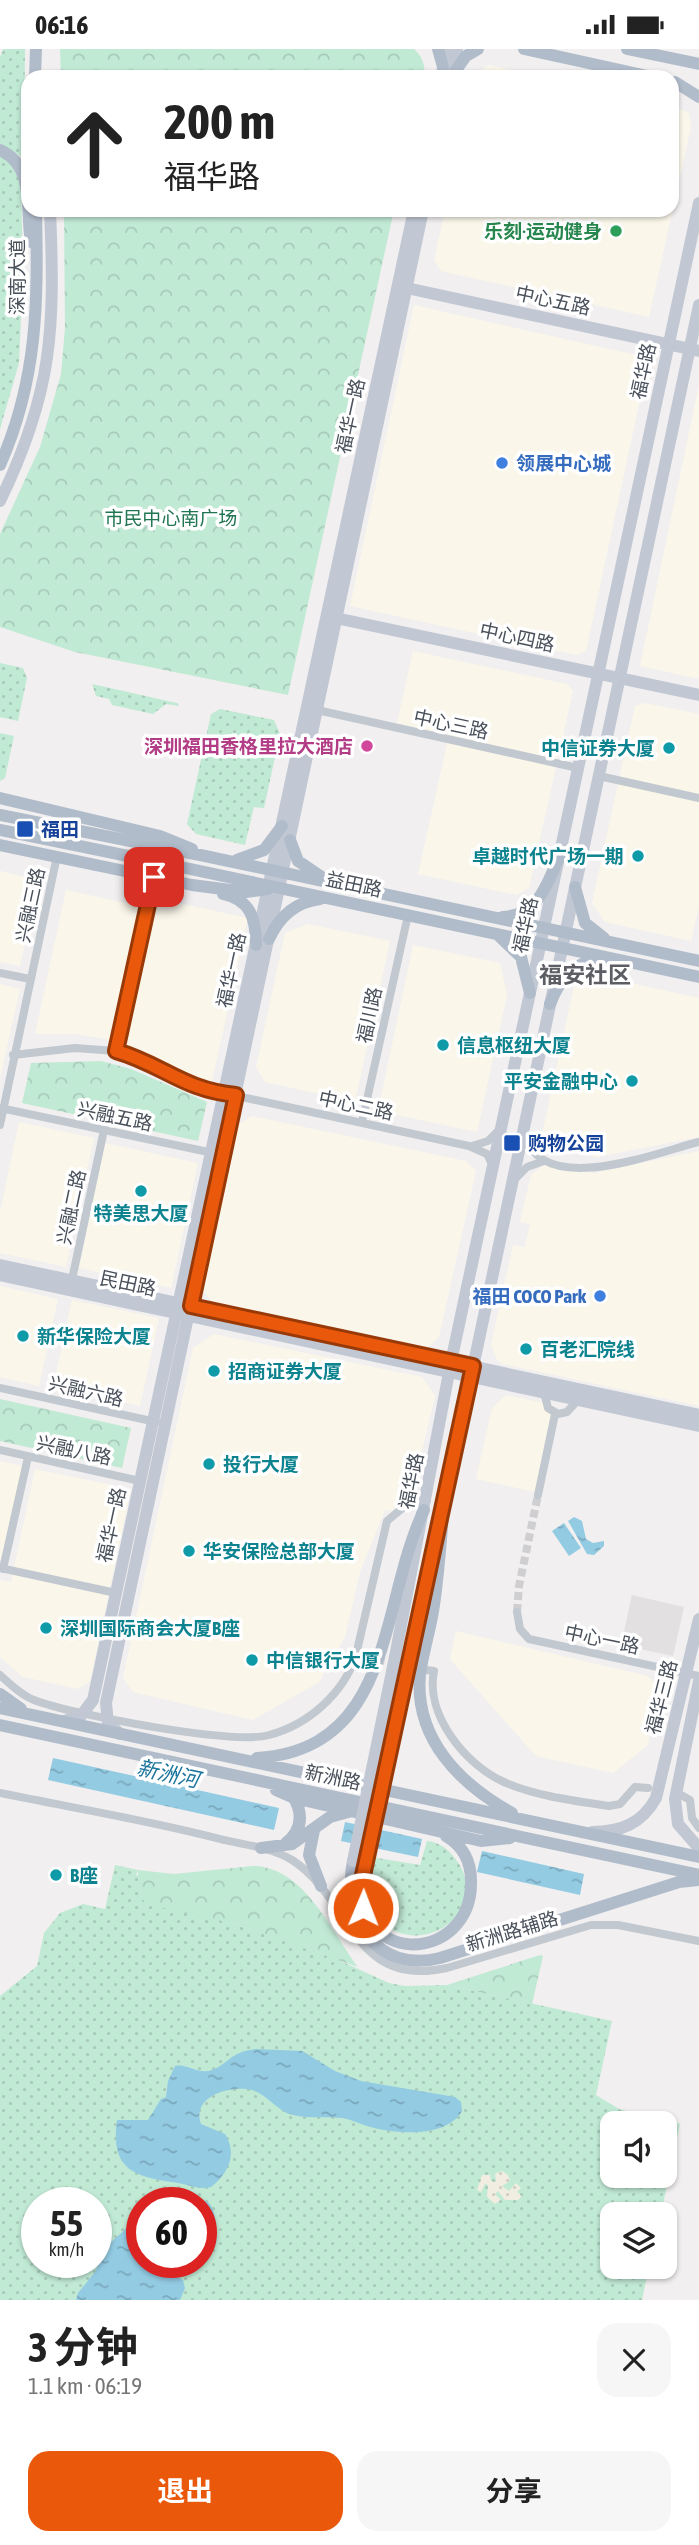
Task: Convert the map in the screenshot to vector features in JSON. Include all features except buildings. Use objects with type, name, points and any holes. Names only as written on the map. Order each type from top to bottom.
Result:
[{"type":"main road","points":[[438,49],[445,70]]},
{"type":"main road","points":[[452,70],[478,49]]},
{"type":"main road","points":[[524,49],[620,70]]},
{"type":"main road","points":[[627,49],[695,62]]},
{"type":"main road","points":[[35,70],[36,52]]},
{"type":"main road","points":[[679,83],[699,87]]},
{"type":"main road","points":[[679,85],[699,97]]},
{"type":"main road","points":[[0,150],[15,159],[21,170]]},
{"type":"main road","points":[[27,217],[37,266]]},
{"type":"main road","name":"深南大道","points":[[0,465],[18,418],[32,362],[37,326],[36,217]]},
{"type":"main road","points":[[0,799],[160,836],[205,856]]},
{"type":"main road","name":"益田路","points":[[0,815],[699,961]]},
{"type":"main road","points":[[230,861],[264,850],[282,826]]},
{"type":"main road","name":"益田路","points":[[0,830],[699,977]]},
{"type":"main road","points":[[290,840],[298,861],[329,882]]},
{"type":"main road","points":[[0,845],[192,885],[202,884],[246,892],[272,887]]},
{"type":"main road","points":[[495,918],[518,915],[537,904],[560,855]]},
{"type":"main road","points":[[165,863],[202,884],[210,892],[236,897],[248,907],[262,942],[284,915],[297,905],[327,898]]},
{"type":"main road","points":[[575,887],[584,923],[613,943]]},
{"type":"main road","points":[[494,933],[508,942],[521,957],[530,993]]},
{"type":"main road","points":[[550,1004],[559,983],[575,968],[592,960],[610,958]]},
{"type":"main road","points":[[444,1503],[434,1608],[420,1673],[425,1721],[447,1763],[467,1783],[525,1820]]},
{"type":"main road","points":[[235,1758],[272,1757],[314,1743],[346,1718],[359,1702],[376,1670],[407,1548],[426,1505]]},
{"type":"main road","points":[[0,1695],[38,1716]]},
{"type":"main road","name":"新洲路","points":[[0,1708],[699,1857]]},
{"type":"main road","name":"新洲路","points":[[0,1725],[699,1877]]},
{"type":"main road","points":[[0,1737],[34,1733]]},
{"type":"main road","points":[[246,1778],[294,1798],[481,1841],[522,1837]]},
{"type":"main road","points":[[281,1846],[294,1836],[300,1825],[300,1811],[294,1798]]},
{"type":"main road","points":[[261,1848],[298,1841],[330,1817],[352,1812]]},
{"type":"main road","points":[[315,1828],[309,1855],[321,1886]]},
{"type":"main road","points":[[359,1862],[361,1901],[374,1927],[388,1937],[404,1943],[421,1944],[436,1940],[451,1931],[463,1916],[471,1882],[468,1860],[462,1849],[436,1831]]},
{"type":"main road","points":[[359,1862],[349,1893],[356,1919],[363,1930],[388,1952],[420,1962],[699,1877]]},
{"type":"street","points":[[447,49],[447,70]]},
{"type":"street","points":[[449,70],[457,49]]},
{"type":"street","points":[[36,52],[40,70]]},
{"type":"street","name":"福华路","points":[[359,1862],[450,1367],[699,203]]},
{"type":"street","points":[[0,501],[30,434],[49,363],[53,298],[50,217]]},
{"type":"street","name":"福华一路","points":[[278,871],[282,826],[332,617],[402,287],[413,217]]},
{"type":"street","name":"福华一路","points":[[402,287],[421,217]]},
{"type":"street","name":"中心五路","points":[[402,287],[694,350]]},
{"type":"street","name":"福华路","points":[[359,1862],[409,1660],[444,1503],[620,678],[694,350],[699,305]]},
{"type":"street","name":"福华一路","points":[[105,1716],[159,1423],[272,887],[290,840],[317,711],[332,617]]},
{"type":"street","name":"中心四路","points":[[332,617],[699,695]]},
{"type":"street","name":"中心三路","points":[[317,711],[578,768]]},
{"type":"street","points":[[599,776],[699,797]]},
{"type":"street","name":"兴融三路","points":[[0,1125],[1,1108],[57,856]]},
{"type":"street","points":[[116,1051],[154,877]]},
{"type":"street","name":"福川路","points":[[362,1122],[408,915]]},
{"type":"street","points":[[0,973],[30,979]]},
{"type":"street","name":"中心二路","points":[[13,1055],[75,1048],[116,1051],[133,1056],[184,1083],[469,1146],[486,1154],[493,1166]]},
{"type":"street","name":"兴融五路","points":[[1,1108],[217,1154]]},
{"type":"street","points":[[469,1146],[488,1141],[502,1123]]},
{"type":"street","name":"兴融二路","points":[[71,1285],[104,1130]]},
{"type":"street","points":[[523,1131],[531,1151],[544,1161],[584,1168],[604,1167],[699,1142]]},
{"type":"street","points":[[512,1183],[524,1169],[544,1161]]},
{"type":"street","name":"民田路","points":[[0,1265],[71,1285],[184,1310],[450,1367],[699,1415]]},
{"type":"street","name":"民田路","points":[[0,1275],[71,1285]]},
{"type":"street","name":"民田路","points":[[472,1371],[544,1392],[699,1426]]},
{"type":"street","name":"兴融六路","points":[[0,1388],[159,1423]]},
{"type":"street","points":[[544,1392],[548,1408],[555,1414]]},
{"type":"street","points":[[555,1414],[567,1412],[578,1400]]},
{"type":"street","points":[[538,1495],[555,1414]]},
{"type":"street","name":"福华一路","points":[[86,1712],[93,1700],[140,1481],[159,1423]]},
{"type":"street","name":"兴融八路","points":[[0,1450],[140,1481]]},
{"type":"street","points":[[28,1457],[2,1568],[116,1593]]},
{"type":"street","points":[[0,1675],[34,1700],[105,1716],[232,1738],[268,1735],[293,1726],[319,1708],[341,1686],[361,1656],[387,1521],[411,1501],[426,1505]]},
{"type":"street","name":"中心一路","points":[[517,1612],[520,1629],[529,1639],[699,1676]]},
{"type":"street","name":"福华三路","points":[[584,1833],[617,1830],[642,1818],[656,1798],[654,1785],[699,1619]]},
{"type":"street","points":[[426,1670],[434,1671],[433,1699],[449,1731],[480,1766],[503,1782],[609,1807],[620,1804],[635,1787],[654,1785]]},
{"type":"street","name":"福华三路","points":[[699,1681],[675,1812],[678,1824],[699,1848]]},
{"type":"street","points":[[63,1721],[80,1717],[86,1712]]},
{"type":"street","points":[[105,1716],[120,1734]]},
{"type":"street","points":[[679,1790],[690,1800],[692,1818],[699,1828]]},
{"type":"street","name":"新洲路辅路","points":[[0,1793],[261,1848],[293,1861],[321,1886],[348,1928],[375,1957],[396,1967],[419,1971],[447,1968],[591,1925],[618,1925],[699,1941]]},
{"type":"shaded area","points":[[489,65],[512,70],[482,70]]},
{"type":"shaded area","points":[[679,108],[689,113],[691,127],[679,181]]},
{"type":"shaded area","points":[[443,217],[671,217],[649,317],[441,271],[434,260]]},
{"type":"shaded area","name":"领展中心城","points":[[414,305],[649,358],[586,651],[576,655],[350,606]]},
{"type":"shaded area","points":[[699,385],[699,679],[640,666]]},
{"type":"shaded area","points":[[413,651],[567,684],[573,691],[529,888],[516,895],[418,874],[449,735],[397,723]]},
{"type":"shaded area","points":[[645,703],[699,714],[699,906],[691,941],[605,922],[592,903],[635,706]]},
{"type":"shaded area","points":[[0,871],[39,880],[20,966],[0,962]]},
{"type":"shaded area","points":[[66,890],[139,906],[110,1040],[76,1034],[35,1034]]},
{"type":"shaded area","points":[[155,898],[248,918],[212,1081],[183,1073],[122,1044]]},
{"type":"shaded area","points":[[308,924],[390,941],[355,1102],[265,1082],[256,1067],[285,933]]},
{"type":"shaded area","name":"信息枢纽大厦","points":[[413,945],[500,963],[507,995],[477,1132],[378,1111]]},
{"type":"shaded area","name":"平安金融中心","points":[[589,974],[699,998],[699,1137],[597,1157],[551,1150],[542,1135],[574,986]]},
{"type":"shaded area","points":[[0,984],[20,989],[0,1078]]},
{"type":"shaded area","name":"购物公园","points":[[252,1116],[466,1161],[476,1171],[439,1337],[428,1347],[211,1301],[202,1289],[238,1125]]},
{"type":"shaded area","points":[[19,1122],[94,1138],[66,1267],[0,1253],[0,1212]]},
{"type":"shaded area","name":"特美思大厦","points":[[105,1143],[198,1163],[171,1288],[79,1268]]},
{"type":"shaded area","name":"福田 COCO Park","points":[[699,1151],[699,1406],[503,1364],[497,1360],[491,1344],[513,1245],[525,1247],[530,1224],[520,1222],[531,1175],[544,1164],[594,1173]]},
{"type":"shaded area","name":"新华保险大厦","points":[[0,1286],[58,1299],[39,1386],[0,1377]]},
{"type":"shaded area","points":[[72,1300],[159,1318],[140,1406],[53,1387]]},
{"type":"shaded area","points":[[214,1334],[422,1377],[435,1396],[412,1493],[391,1511],[385,1510],[360,1572],[345,1637],[319,1682],[253,1720],[133,1692],[123,1678],[193,1348]]},
{"type":"shaded area","points":[[506,1395],[554,1405],[535,1492],[476,1479],[492,1408]]},
{"type":"shaded area","points":[[0,1461],[23,1466],[3,1560],[0,1560]]},
{"type":"shaded area","points":[[35,1469],[131,1489],[90,1681],[78,1689],[23,1677],[0,1657],[0,1580],[11,1582]]},
{"type":"shaded area","points":[[632,1595],[684,1607],[673,1656],[621,1645]]},
{"type":"shaded area","points":[[456,1631],[648,1676],[659,1690],[648,1745],[613,1773],[536,1756],[450,1659]]},
{"type":"green space","points":[[3,49],[25,49],[25,70],[21,70],[21,156],[0,144],[0,57]]},
{"type":"green space","points":[[60,49],[414,49],[423,61],[424,70],[61,70]]},
{"type":"green space","points":[[0,155],[14,167],[21,182],[23,271],[19,363],[0,429]]},
{"type":"green space","name":"市民中心南广场","points":[[64,217],[392,217],[288,695],[75,652],[0,627],[0,534],[40,447],[61,374],[65,328]]},
{"type":"green space","points":[[0,663],[23,668],[27,678],[18,721],[0,717]]},
{"type":"green space","points":[[92,684],[177,703],[179,706],[166,704],[153,714],[112,705],[109,699],[96,696]]},
{"type":"green space","points":[[220,709],[274,720],[280,734],[264,808],[254,807],[245,845],[196,834],[187,824],[211,714]]},
{"type":"green space","points":[[0,733],[14,736],[5,778],[0,781]]},
{"type":"green space","points":[[101,1061],[131,1069],[207,1102],[198,1141],[22,1103],[31,1063]]},
{"type":"green space","points":[[0,1399],[131,1428],[122,1468],[0,1441]]},
{"type":"green space","points":[[427,1841],[442,1846],[454,1857],[465,1877],[466,1896],[459,1913],[445,1926],[427,1934],[407,1935],[387,1927],[368,1908],[371,1857],[420,1865]]},
{"type":"green space","points":[[115,1865],[138,1870],[136,1875],[232,1923],[325,1954],[389,1983],[405,1986],[447,1985],[612,2021],[596,2095],[627,2111],[600,2111],[600,2188],[666,2188],[664,2202],[600,2202],[600,2279],[646,2279],[642,2300],[0,2300],[0,1996],[37,1966],[44,1933],[60,1913],[83,1904],[105,1909]]},
{"type":"green space","points":[[253,1866],[271,1869],[288,1877],[302,1889],[327,1920],[358,1967],[232,1923],[146,1904],[138,1893],[138,1870],[174,1874]]},
{"type":"green space","points":[[543,1956],[532,2004],[447,1985]]},
{"type":"sand","points":[[502,2171],[508,2175],[510,2181],[502,2186],[509,2191],[516,2183],[521,2188],[517,2192],[522,2196],[518,2200],[505,2200],[498,2191],[495,2194],[501,2200],[495,2204],[487,2197],[488,2185],[485,2184],[481,2192],[477,2190],[482,2175],[490,2175],[491,2181],[496,2182],[495,2174]]},
{"type":"water","points":[[574,1517],[582,1521],[586,1539],[593,1543],[604,1541],[604,1546],[594,1555],[587,1554],[568,1521]]},
{"type":"water","points":[[564,1523],[581,1548],[569,1556],[552,1531]]},
{"type":"water","points":[[53,1758],[279,1808],[274,1830],[48,1780]]},
{"type":"water","points":[[345,1822],[422,1839],[418,1857],[341,1841]]},
{"type":"water","points":[[482,1851],[584,1874],[580,1895],[477,1872]]},
{"type":"water","points":[[247,2051],[302,2051],[335,2071],[361,2081],[455,2097],[461,2102],[462,2111],[454,2120],[432,2130],[391,2131],[349,2119],[293,2115],[283,2111],[258,2092],[234,2089],[207,2100],[199,2114],[201,2124],[225,2134],[231,2149],[226,2170],[211,2187],[193,2187],[149,2178],[138,2174],[122,2161],[116,2137],[117,2120],[148,2120],[161,2099],[166,2097],[168,2081],[175,2066],[212,2070],[235,2055]]},
{"type":"water","points":[[126,2229],[126,2278],[179,2278],[183,2280],[185,2288],[180,2300],[76,2300],[78,2293],[90,2278],[112,2278],[112,2241]]},
{"type":"tunnel","points":[[517,1612],[519,1586],[538,1495]]},
{"type":"tunnel","points":[[365,1657],[396,1663]]},
{"type":"place","name":"乐刻·运动健身","points":[[616,231]]},
{"type":"place","name":"领展中心城","points":[[502,463]]},
{"type":"place","name":"深圳福田香格里拉大酒店","points":[[367,746]]},
{"type":"place","name":"中信证券大厦","points":[[669,748]]},
{"type":"place","name":"福田","points":[[25,829]]},
{"type":"place","name":"卓越时代广场一期","points":[[638,856]]},
{"type":"place","name":"信息枢纽大厦","points":[[443,1045]]},
{"type":"place","name":"平安金融中心","points":[[632,1081]]},
{"type":"place","name":"购物公园","points":[[512,1143]]},
{"type":"place","name":"特美思大厦","points":[[141,1191]]},
{"type":"place","name":"福田 COCO Park","points":[[600,1296]]},
{"type":"place","name":"新华保险大厦","points":[[23,1336]]},
{"type":"place","name":"百老汇院线","points":[[526,1349]]},
{"type":"place","name":"招商证券大厦","points":[[214,1371]]},
{"type":"place","name":"投行大厦","points":[[209,1464]]},
{"type":"place","name":"华安保险总部大厦","points":[[189,1551]]},
{"type":"place","name":"深圳国际商会大厦B座","points":[[46,1628]]},
{"type":"place","name":"中信银行大厦","points":[[252,1660]]},
{"type":"place","name":"B座","points":[[56,1875]]},
{"type":"district","name":"福安社区","points":[[585,975]]},
{"type":"route","points":[[154,877],[116,1051],[133,1056],[189,1086],[236,1095],[191,1306],[473,1366],[362,1880],[360,1894],[363,1908]]},
{"type":"water label","name":"新洲河","points":[[168,1774]]}]
